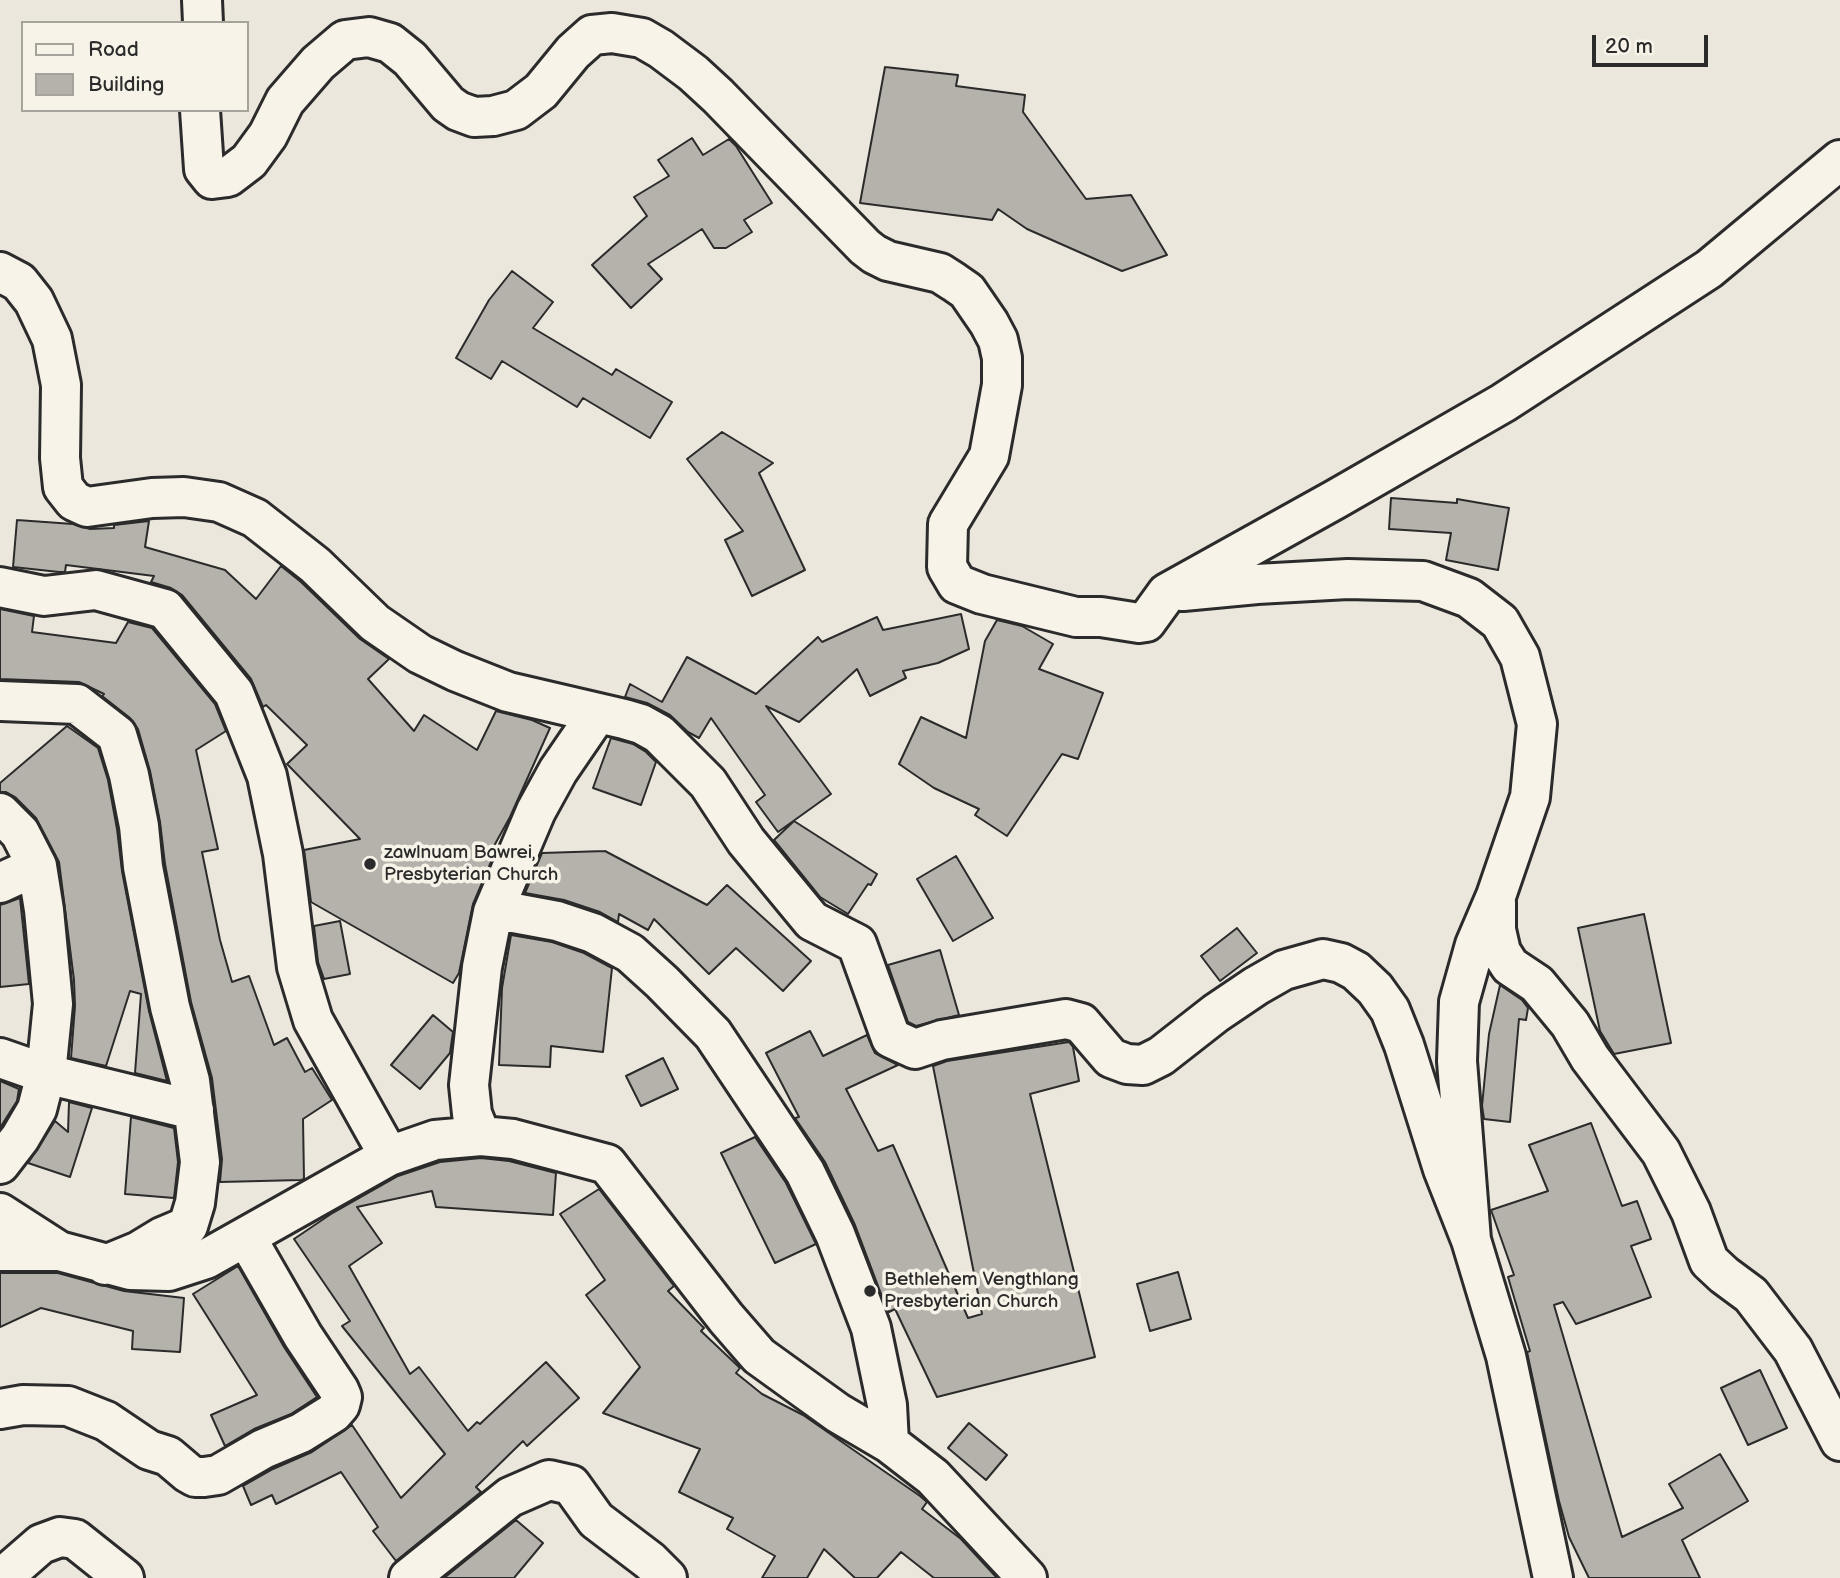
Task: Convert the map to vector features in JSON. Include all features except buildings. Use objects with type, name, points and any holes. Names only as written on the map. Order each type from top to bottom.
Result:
[{"type":"street","points":[[202,0],[203,21]]},
{"type":"street","points":[[200,112],[204,169],[212,178],[228,177],[249,161],[268,135],[285,102],[310,72],[345,40],[369,37],[390,43],[410,59],[448,104],[457,111],[474,117],[493,116],[516,110],[541,90],[573,52],[592,35],[612,33],[642,38],[693,73],[874,254],[888,261],[924,268],[947,277],[967,291],[989,323],[998,340],[1002,358],[1002,385],[989,456],[948,524],[947,567],[957,583],[982,594],[1076,617],[1101,617],[1139,623],[1146,622],[1167,593],[1503,403],[1709,269],[1840,159]]},
{"type":"street","points":[[0,272],[19,282],[34,301],[52,339],[61,385],[60,458],[63,487],[74,501],[88,507],[152,498],[184,497],[219,502],[255,518],[315,565],[375,623],[420,654],[508,692],[641,724],[659,734],[708,783],[746,841],[812,921],[857,944],[891,1038],[915,1049],[942,1041],[1066,1019],[1081,1023],[1111,1058],[1127,1064],[1143,1065],[1161,1056],[1216,1013],[1284,970],[1323,959],[1341,963],[1356,971],[1375,989],[1390,1010],[1404,1045],[1443,1170],[1471,1240],[1506,1356],[1553,1578]]},
{"type":"street","points":[[1167,593],[1256,584],[1348,579],[1423,581],[1469,597],[1500,622],[1520,657],[1537,724],[1530,797],[1496,896],[1475,945],[1459,1002],[1457,1061],[1471,1240]]},
{"type":"street","points":[[0,587],[44,596],[96,590],[165,609],[234,693],[267,776],[283,854],[297,967],[313,1020],[389,1156]]},
{"type":"street","points":[[0,701],[77,704],[117,735],[132,788],[143,867],[170,1007],[190,1081],[200,1162],[195,1203],[188,1226],[105,1265]]},
{"type":"street","points":[[481,1136],[472,1114],[469,1085],[480,979],[493,912],[536,811],[558,771],[597,714]]},
{"type":"street","points":[[0,813],[20,833],[37,866],[53,1004],[47,1074],[37,1109],[0,1164]]},
{"type":"street","points":[[0,883],[37,866]]},
{"type":"street","points":[[1496,896],[1496,930],[1501,952],[1510,966],[1537,984],[1570,1024],[1590,1058],[1661,1152],[1691,1212],[1709,1261],[1751,1295],[1793,1350],[1840,1441]]},
{"type":"street","points":[[493,912],[558,921],[593,933],[630,954],[713,1034],[805,1172],[835,1234],[871,1328],[887,1405],[890,1443]]},
{"type":"street","points":[[0,1058],[47,1074],[194,1110]]},
{"type":"street","points":[[0,1213],[59,1251],[130,1270],[169,1271],[206,1259],[389,1156],[435,1140],[481,1136],[513,1139],[607,1164],[726,1318],[759,1356],[838,1413],[890,1443],[933,1477],[1027,1578]]},
{"type":"street","points":[[0,1409],[23,1405],[68,1406],[106,1421],[149,1450],[168,1456],[188,1473],[204,1478],[218,1475],[263,1449],[301,1433],[333,1413],[340,1405],[342,1397],[339,1390],[303,1336],[246,1237]]},
{"type":"street","points":[[0,1251],[59,1251]]},
{"type":"street","points":[[418,1575],[510,1497],[550,1480],[571,1485],[596,1520],[650,1561],[667,1578]]},
{"type":"street","points":[[2,1578],[41,1544],[60,1537],[75,1539],[124,1578]]},
{"type":"place","name":"zawlnuam Bawrei, Presbyterian Church","points":[[370,864]]},
{"type":"place","name":"Bethlehem Vengthlang Presbyterian Church","points":[[870,1291]]}]
